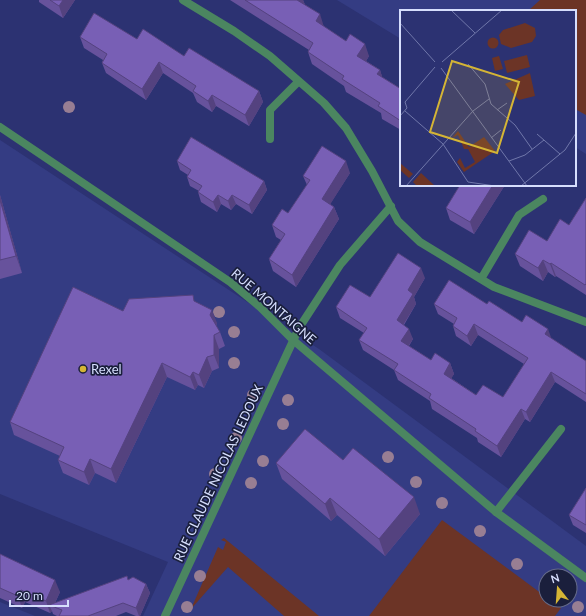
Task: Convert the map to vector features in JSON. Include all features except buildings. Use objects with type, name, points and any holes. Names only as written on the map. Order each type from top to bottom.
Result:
[{"type":"street","points":[[183,0],[234,31],[270,56],[298,82],[324,103],[346,128],[391,206],[398,221],[420,242],[494,287],[586,322]]},
{"type":"street","points":[[270,139],[270,110],[298,82]]},
{"type":"street","name":"RUE MONTAIGNE","points":[[0,127],[230,282],[260,307],[293,340],[496,512],[586,578]]},
{"type":"street","points":[[481,279],[519,215],[542,199]]},
{"type":"street","name":"RUE CLAUDE NICOLAS LEDOUX","points":[[165,616],[293,340],[340,265],[391,206]]},
{"type":"street","points":[[496,512],[561,428]]},
{"type":"shaded area","points":[[337,0],[586,0],[586,154],[576,148],[576,10],[400,10],[400,38]]},
{"type":"shaded area","points":[[540,0],[586,0],[586,115],[576,110],[576,10],[529,10]]},
{"type":"shaded area","points":[[0,140],[319,349],[586,546],[586,616],[143,616],[168,562],[0,494]]},
{"type":"shaded area","points":[[442,520],[538,591],[538,608],[561,608],[555,616],[369,616]]},
{"type":"shaded area","points":[[224,538],[319,616],[284,616],[228,567],[191,609],[218,547],[223,550],[226,542],[221,540]]},
{"type":"shaded area","points":[[0,602],[35,616],[0,616]]},
{"type":"place","name":"Rexel","points":[[83,369]]}]
